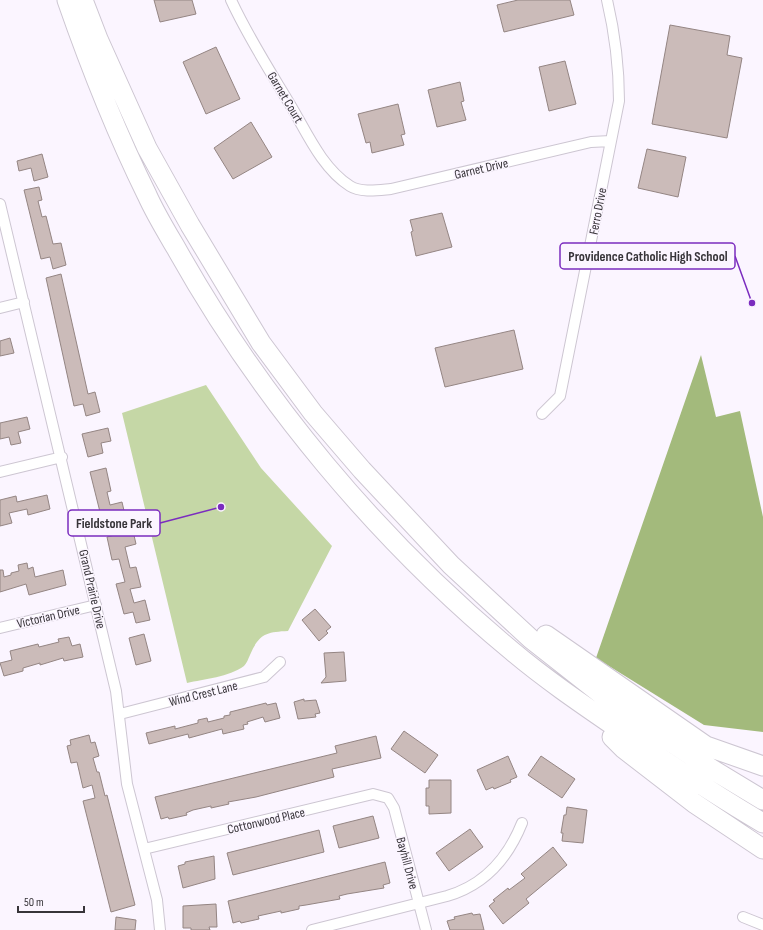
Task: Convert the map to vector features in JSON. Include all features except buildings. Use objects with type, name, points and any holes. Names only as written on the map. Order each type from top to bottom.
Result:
[{"type":"highway","points":[[67,0],[108,109],[147,196],[204,298],[250,365],[297,428],[391,539],[457,604],[512,652],[569,695],[698,784],[763,823]]},
{"type":"highway","points":[[83,0],[98,39],[147,148],[212,263],[261,343],[313,413],[362,470],[451,564],[531,639],[615,705],[710,768],[763,800]]},
{"type":"highway","points":[[415,526],[556,643],[629,691],[706,746],[763,766]]},
{"type":"highway","points":[[569,695],[624,749],[694,803],[763,848]]},
{"type":"street","name":"Garnet Court","points":[[231,0],[242,24],[316,148],[330,169],[351,187]]},
{"type":"street","name":"Ferro Drive","points":[[542,414],[560,396],[619,101],[619,68],[616,36],[607,0]]},
{"type":"street","name":"Garnet Drive","points":[[351,187],[371,191],[391,189],[591,142],[611,141]]},
{"type":"street","name":"Grand Prairie Drive","points":[[0,204],[62,457],[96,605],[120,714],[125,770],[157,900],[160,930]]},
{"type":"street","points":[[0,308],[24,302]]},
{"type":"street","points":[[0,472],[62,457]]},
{"type":"street","name":"Victorian Drive","points":[[0,628],[96,605]]},
{"type":"street","name":"Wind Crest Lane","points":[[120,714],[264,677],[280,662]]},
{"type":"street","name":"Cottonwood Place","points":[[144,848],[373,794],[388,798]]},
{"type":"street","name":"Bayhill Drive","points":[[388,798],[394,808],[426,930]]},
{"type":"street","points":[[312,930],[456,894],[480,881],[504,858],[516,839],[522,823]]},
{"type":"street","points":[[743,917],[763,925]]},
{"type":"green space","points":[[701,355],[716,417],[740,411],[763,517],[763,732],[704,725],[596,658]]},
{"type":"green space","points":[[206,385],[261,468],[332,546],[288,631],[269,633],[260,638],[253,648],[245,665],[238,670],[209,679],[187,683],[122,413]]},
{"type":"place","name":"Providence Catholic High School","points":[[752,303]]},
{"type":"place","name":"Fieldstone Park","points":[[221,507]]}]
